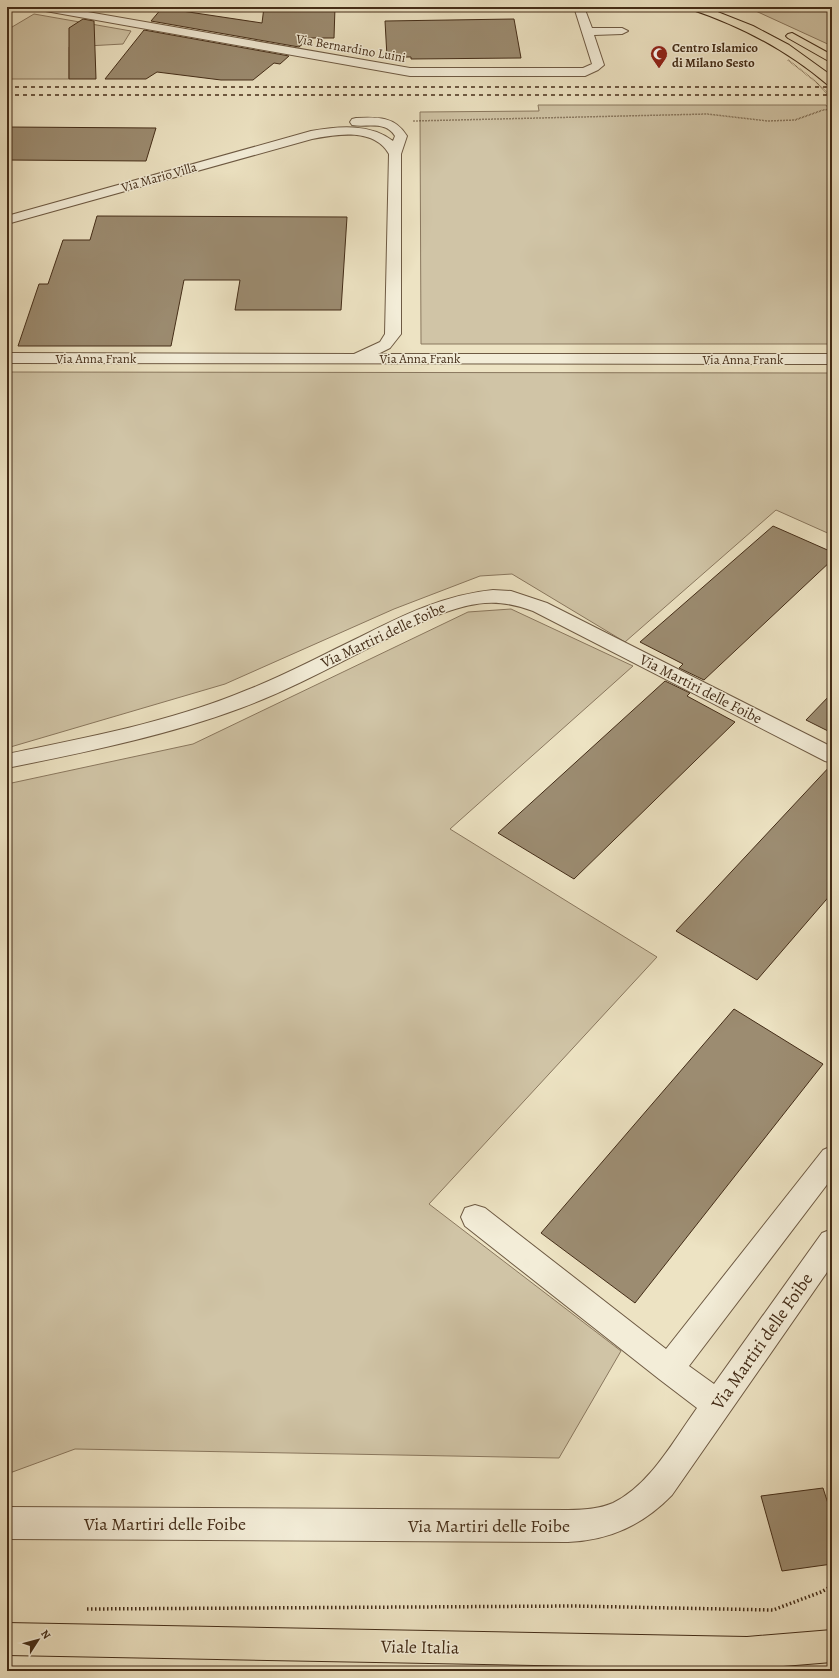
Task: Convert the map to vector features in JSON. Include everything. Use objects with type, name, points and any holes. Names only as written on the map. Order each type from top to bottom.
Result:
[{"type":"main road","points":[[694,7],[729,20],[767,38],[805,60],[832,82]]},
{"type":"main road","points":[[728,7],[742,13]]},
{"type":"main road","points":[[783,31],[832,60]]},
{"type":"main road","name":"Viale Italia","points":[[7,1639],[747,1653],[832,1646]]},
{"type":"street","name":"Via Bernardino Luini","points":[[40,7],[410,72],[585,72],[598,65],[580,9]]},
{"type":"street","points":[[587,32],[622,31]]},
{"type":"street","name":"Via Mario Villa","points":[[7,220],[311,135],[335,131],[364,133],[386,141],[393,148],[395,154],[393,334]]},
{"type":"street","points":[[353,358],[378,349],[390,340],[393,334],[397,340],[408,349],[437,358]]},
{"type":"street","name":"Via Anna Frank","points":[[7,358],[832,359]]},
{"type":"street","name":"Via Martiri delle Foibe","points":[[7,761],[174,723],[216,709],[290,679],[432,609],[472,598],[495,596],[519,599],[540,606],[832,756]]},
{"type":"street","points":[[669,1369],[832,1158]]},
{"type":"street","points":[[475,1217],[669,1369],[717,1404]]},
{"type":"street","name":"Via Martiri delle Foibe","points":[[7,1523],[584,1526],[610,1520],[639,1505],[661,1484],[832,1242]]},
{"type":"path","points":[[788,60],[815,81],[832,98]]},
{"type":"path","points":[[412,121],[707,114],[775,121],[795,120],[824,110],[832,109]]},
{"type":"path","points":[[79,1609],[573,1606],[773,1610],[821,1592],[832,1586]]},
{"type":"shaded area","points":[[747,7],[832,7],[832,46]]},
{"type":"shaded area","points":[[34,14],[131,31],[123,44],[69,47],[69,79],[7,79],[7,30]]},
{"type":"shaded area","points":[[538,105],[826,105],[832,114],[832,344],[421,344],[420,112],[539,111]]},
{"type":"shaded area","points":[[7,372],[832,373],[832,535],[776,510],[625,642],[512,574],[480,576],[394,609],[225,684],[7,748]]},
{"type":"shaded area","points":[[511,609],[633,666],[450,829],[657,957],[429,1204],[621,1351],[559,1458],[75,1449],[7,1474],[7,784],[193,744],[468,612]]},
{"type":"building","points":[[264,7],[335,7],[334,38],[310,38],[299,47],[151,21],[162,8],[262,23]]},
{"type":"building","points":[[83,19],[94,21],[96,79],[69,79],[69,28]]},
{"type":"building","points":[[514,19],[521,58],[411,59],[411,57],[387,57],[385,21]]},
{"type":"building","points":[[144,30],[289,56],[280,64],[274,63],[253,80],[221,80],[157,72],[146,79],[105,79]]},
{"type":"building","points":[[7,127],[156,128],[146,161],[7,160]]},
{"type":"building","points":[[97,216],[347,217],[341,310],[235,310],[240,280],[184,280],[171,346],[18,346],[39,284],[48,284],[63,240],[90,240]]},
{"type":"building","points":[[773,526],[832,552],[832,560],[704,680],[679,668],[683,664],[640,642]]},
{"type":"building","points":[[665,681],[690,693],[687,696],[735,722],[574,879],[498,833]]},
{"type":"building","points":[[832,693],[832,733],[806,720]]},
{"type":"building","points":[[832,764],[832,893],[757,980],[676,931]]},
{"type":"building","points":[[734,1009],[823,1064],[635,1303],[541,1233]]},
{"type":"building","points":[[823,1488],[832,1516],[832,1564],[782,1571],[761,1496]]},
{"type":"railway","points":[[7,87],[832,87]]},
{"type":"railway","points":[[7,95],[832,95]]},
{"type":"place","name":"Centro Islamico di Milano Sesto","points":[[659,69]]}]
